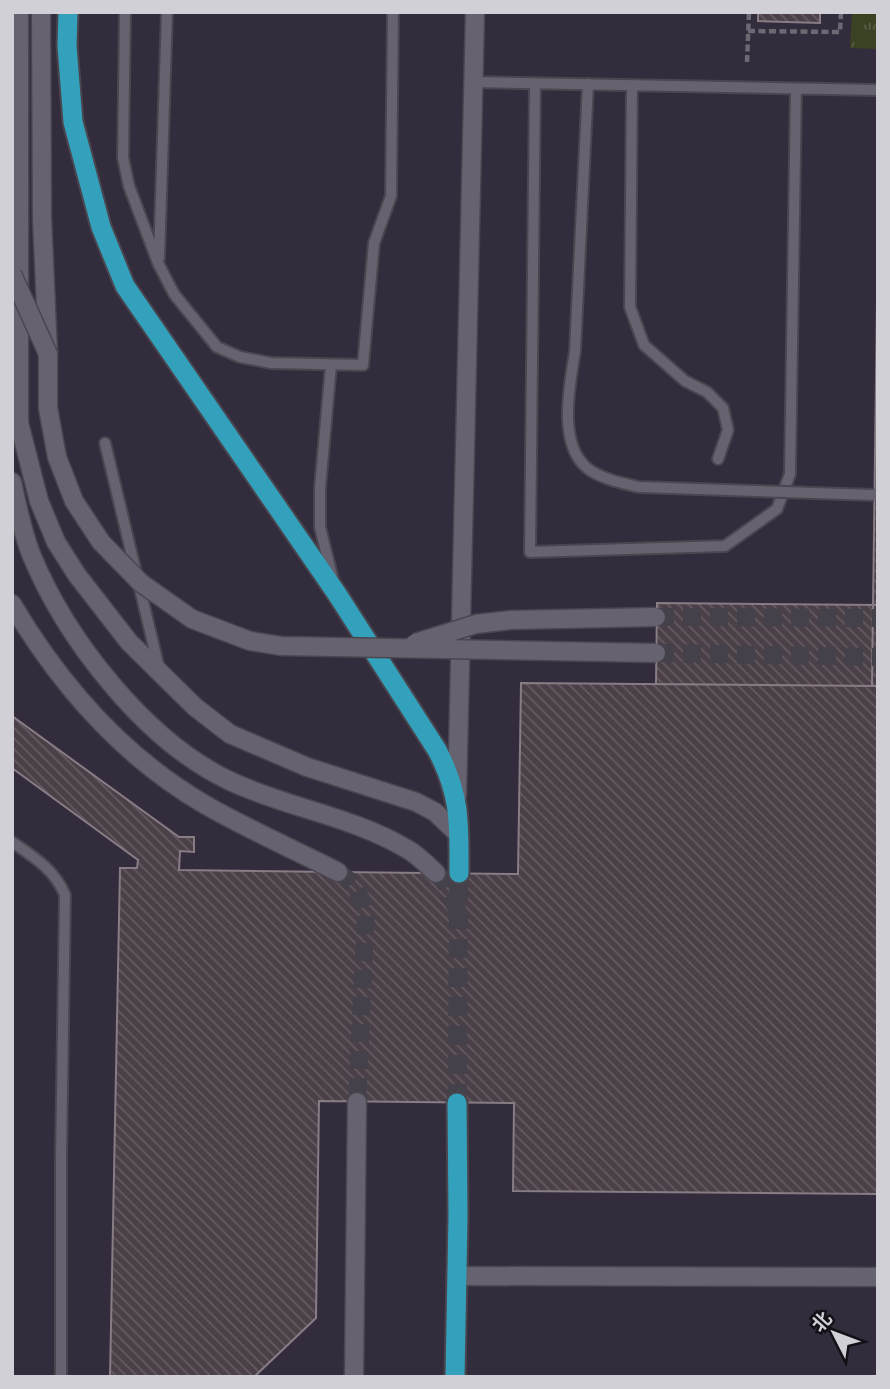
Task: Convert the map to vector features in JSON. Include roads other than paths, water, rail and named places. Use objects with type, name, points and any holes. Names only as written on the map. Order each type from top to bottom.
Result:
[{"type":"highway","points":[[68,12],[67,46],[73,122],[101,227],[125,286],[337,594],[437,750],[449,773],[457,799],[459,873]]},
{"type":"highway","points":[[455,1377],[459,1159],[457,1103]]},
{"type":"street","points":[[19,12],[19,423],[39,501],[56,542],[105,613],[129,642],[195,707],[230,734],[307,767],[416,802],[435,812],[459,835]]},
{"type":"street","points":[[41,12],[42,218],[51,432],[64,479],[74,500],[102,542],[141,583],[192,619],[250,640],[281,646],[656,653]]},
{"type":"street","points":[[457,799],[475,12]]},
{"type":"street","points":[[12,274],[48,354]]},
{"type":"street","points":[[12,482],[30,552],[54,600],[91,658],[121,695],[155,728],[196,761],[230,781],[377,833],[410,850],[436,873]]},
{"type":"street","points":[[12,604],[54,669],[84,706],[116,738],[202,803],[338,872]]},
{"type":"street","points":[[398,648],[476,624],[511,620],[656,617]]},
{"type":"street","points":[[354,1377],[357,1102]]},
{"type":"street","points":[[457,1276],[878,1277]]},
{"type":"lane","points":[[125,12],[123,158],[129,186],[174,294],[217,347],[240,357],[271,363],[331,365],[363,365],[374,243],[391,197],[393,12]]},
{"type":"lane","points":[[159,263],[167,12]]},
{"type":"lane","points":[[475,82],[877,91]]},
{"type":"lane","points":[[535,83],[530,552],[725,546],[777,509],[790,474],[796,89]]},
{"type":"lane","points":[[588,84],[575,351],[567,413],[572,444],[586,467],[609,479],[639,487],[874,495]]},
{"type":"lane","points":[[632,86],[630,307],[645,345],[685,381],[707,392],[723,408],[728,430],[718,459]]},
{"type":"lane","points":[[331,365],[320,488],[320,527],[337,594]]},
{"type":"lane","points":[[105,443],[161,674]]},
{"type":"lane","points":[[12,842],[45,865],[60,881],[65,895],[61,1377]]},
{"type":"tunnel","points":[[656,617],[878,618]]},
{"type":"tunnel","points":[[656,653],[878,657]]},
{"type":"tunnel","points":[[338,872],[356,889],[366,912],[357,1102]]},
{"type":"tunnel","points":[[436,873],[443,879],[458,911]]},
{"type":"tunnel","points":[[457,1103],[459,873]]}]
